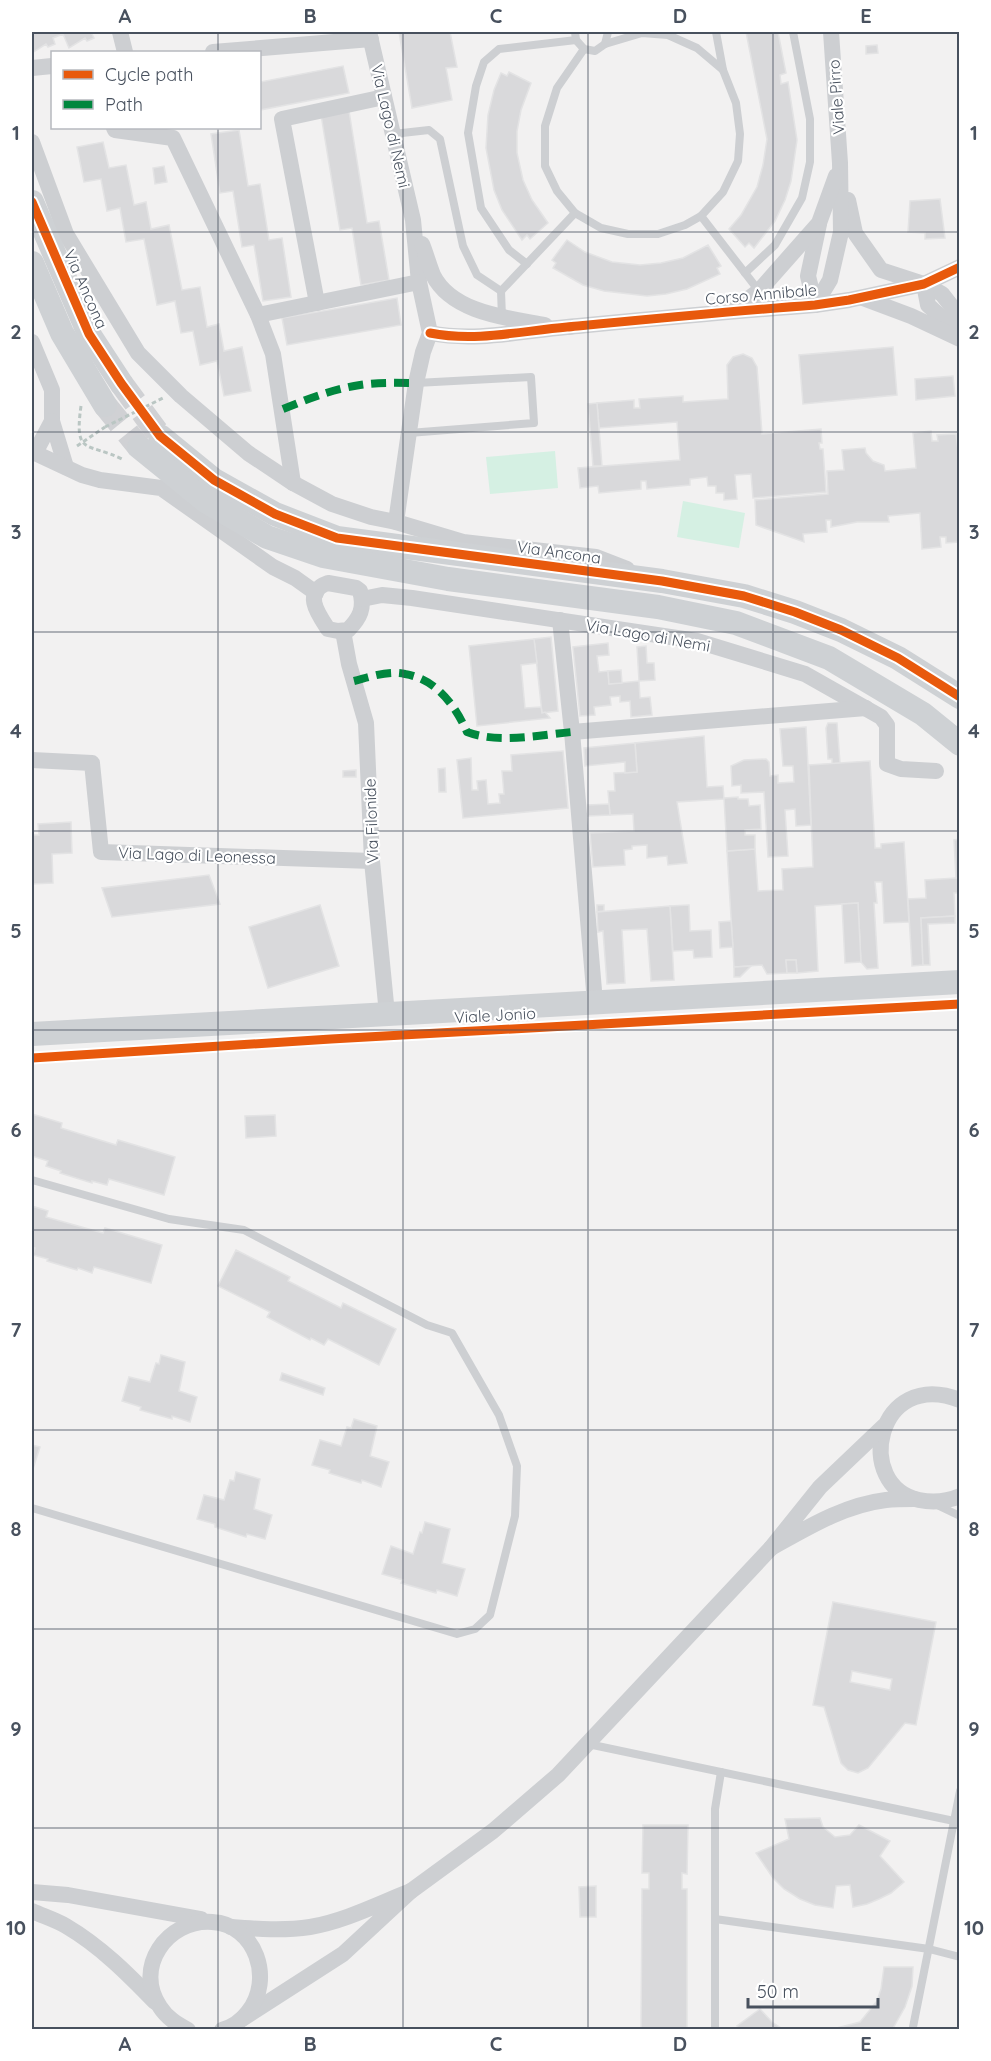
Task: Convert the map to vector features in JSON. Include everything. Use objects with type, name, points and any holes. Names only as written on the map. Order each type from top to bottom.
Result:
[{"type":"street","points":[[120,32],[125,51]]},
{"type":"street","name":"Viale Pirro","points":[[815,305],[830,280],[841,232],[840,164],[831,32]]},
{"type":"street","points":[[222,51],[370,35]]},
{"type":"street","name":"Via Lago di Nemi","points":[[370,35],[413,220]]},
{"type":"street","points":[[32,68],[51,66]]},
{"type":"street","points":[[317,303],[282,119],[384,97]]},
{"type":"street","points":[[114,129],[173,138],[258,315],[273,354],[293,483]]},
{"type":"street","name":"Via Ancona","points":[[32,142],[66,234],[138,353],[181,396],[248,453],[293,483],[332,504],[371,517],[463,542],[596,557],[662,581]]},
{"type":"street","name":"Viale Pirro","points":[[815,305],[808,276],[819,223],[840,164]]},
{"type":"street","name":"Viale Pirro","points":[[840,164],[855,233],[881,270],[924,284]]},
{"type":"street","name":"Via Ancona","points":[[32,202],[88,334],[120,383]]},
{"type":"street","points":[[396,522],[416,383],[430,333],[419,282],[413,220]]},
{"type":"street","points":[[413,220],[434,276],[450,296],[483,312],[502,318],[559,327]]},
{"type":"street","name":"Viale Pirro","points":[[732,311],[759,291],[819,223]]},
{"type":"street","points":[[32,263],[62,333],[105,416]]},
{"type":"street","name":"Corso Annibale","points":[[559,327],[815,305],[862,298],[924,284],[960,267]]},
{"type":"street","points":[[258,315],[419,282]]},
{"type":"street","points":[[924,284],[942,294],[960,317]]},
{"type":"street","name":"Corso Annibale","points":[[924,284],[928,305],[960,337]]},
{"type":"street","name":"Corso Annibale","points":[[862,298],[960,337]]},
{"type":"street","points":[[430,333],[450,337],[505,335],[559,327]]},
{"type":"street","points":[[32,342],[52,390],[52,421],[66,467]]},
{"type":"street","points":[[52,421],[33,453],[100,480],[161,488],[273,567],[295,578],[316,593]]},
{"type":"street","points":[[142,448],[207,502],[267,537],[323,556],[448,579],[658,607],[736,623],[829,658],[923,714],[960,744]]},
{"type":"street","name":"Via Ancona","points":[[142,448],[214,480],[275,514],[337,538],[662,581],[744,596],[841,630],[898,658],[960,697]]},
{"type":"street","points":[[412,598],[448,579]]},
{"type":"street","points":[[324,584],[340,584],[356,588],[363,599],[358,619],[343,632],[328,628],[314,606],[316,593],[324,584]]},
{"type":"street","name":"Via Lago di Nemi","points":[[363,599],[382,595],[412,598],[697,641],[751,656],[805,674],[881,717],[887,725],[888,764],[901,769],[936,771]]},
{"type":"street","name":"Via Lago di Nemi","points":[[560,620],[595,1002]]},
{"type":"street","name":"Via Filonide","points":[[343,632],[349,664],[366,723],[372,861],[387,1014]]},
{"type":"street","points":[[572,732],[867,708]]},
{"type":"street","name":"Via Lago di Leonessa","points":[[32,760],[92,763],[101,852],[372,861]]},
{"type":"street","name":"Viale Jonio","points":[[32,1034],[960,982]]},
{"type":"street","name":"Viale Jonio","points":[[32,1048],[960,999]]},
{"type":"street","points":[[233,2025],[343,1954],[411,1891],[493,1831],[558,1775],[771,1548],[820,1487],[884,1426],[894,1412],[907,1401],[924,1394],[941,1394],[959,1399]]},
{"type":"street","points":[[884,1426],[880,1443],[881,1461],[888,1477],[899,1490],[914,1499]]},
{"type":"street","points":[[771,1548],[824,1519],[855,1508],[885,1500],[914,1499],[931,1503],[949,1501],[960,1496]]},
{"type":"street","points":[[32,1892],[68,1895],[231,1927],[275,1930],[309,1927],[339,1920],[411,1891]]},
{"type":"street","points":[[32,1911],[65,1925],[99,1949],[126,1972],[172,2021],[188,2030]]},
{"type":"street","points":[[163,2010],[152,1989],[151,1970],[156,1953],[166,1939],[180,1928],[196,1922],[214,1922]]},
{"type":"street","points":[[231,1927],[245,1937],[255,1952],[261,1968],[261,1986],[254,2004],[233,2025]]},
{"type":"lane","points":[[605,44],[608,32]]},
{"type":"lane","points":[[527,264],[509,250],[481,208],[468,133],[476,86],[484,62],[499,49],[576,36],[584,49],[595,51],[605,44],[642,32],[668,35],[697,48],[723,70]]},
{"type":"lane","points":[[584,49],[556,88],[545,126],[546,166],[557,191],[576,213],[601,228],[628,234],[658,234],[685,225],[701,216],[723,192],[738,161],[740,134],[736,102],[723,70],[716,32]]},
{"type":"lane","points":[[745,273],[776,245],[802,198],[810,162],[810,119],[793,32]]},
{"type":"lane","points":[[393,134],[429,130],[440,139],[463,246],[477,274],[501,291]]},
{"type":"lane","points":[[502,318],[501,291],[576,213]]},
{"type":"lane","points":[[701,216],[759,291]]},
{"type":"lane","points":[[409,433],[534,423],[531,378],[416,383]]},
{"type":"lane","points":[[32,1180],[169,1219],[244,1230],[427,1325],[452,1333],[499,1415],[517,1466],[515,1516],[490,1615],[475,1629],[457,1634],[32,1508]]},
{"type":"lane","points":[[931,1503],[960,1516]]},
{"type":"lane","points":[[587,1744],[954,1821]]},
{"type":"lane","points":[[715,2030],[715,1809],[721,1772]]},
{"type":"lane","points":[[914,2027],[960,1791]]},
{"type":"lane","points":[[715,1919],[929,1949],[960,1957]]},
{"type":"lane","points":[[163,2010],[173,2030]]},
{"type":"path","points":[[80,395],[78,425],[79,435],[83,442],[92,449],[114,455],[142,448]]},
{"type":"path","points":[[75,447],[83,442],[105,416],[163,398]]},
{"type":"green space","points":[[555,451],[558,488],[490,494],[486,457]]},
{"type":"green space","points":[[683,501],[745,513],[739,548],[677,537]]},
{"type":"building","points":[[32,32],[91,32],[94,38],[87,41],[85,38],[69,48],[63,34],[53,38],[55,44],[48,47],[46,44],[32,53]]},
{"type":"building","points":[[399,32],[450,32],[457,67],[446,68],[452,100],[412,108]]},
{"type":"building","points":[[746,32],[778,32],[786,73],[780,75],[781,84],[788,82],[797,140],[791,181],[785,200],[775,221],[754,248],[749,243],[745,247],[729,229],[741,215],[757,187],[767,139]]},
{"type":"building","points":[[877,45],[878,53],[866,54],[866,46]]},
{"type":"building","points":[[343,66],[349,93],[261,110],[261,82]]},
{"type":"building","points":[[509,72],[531,83],[521,110],[517,131],[517,153],[523,180],[532,200],[548,223],[530,239],[527,235],[522,240],[502,210],[494,190],[486,148],[488,115],[494,90],[501,73],[507,76]]},
{"type":"building","points":[[349,111],[367,223],[379,221],[389,280],[361,285],[352,228],[340,230],[321,115]]},
{"type":"building","points":[[239,130],[248,186],[260,184],[269,240],[282,238],[291,297],[263,301],[254,245],[242,247],[233,191],[220,193],[211,134]]},
{"type":"building","points":[[103,142],[109,168],[126,165],[134,205],[146,202],[151,229],[169,225],[182,290],[200,287],[207,327],[219,324],[224,351],[242,347],[251,391],[224,396],[217,361],[200,365],[193,331],[181,333],[175,301],[157,305],[144,239],[126,242],[120,208],[107,211],[101,179],[84,182],[77,147]]},
{"type":"building","points":[[164,166],[167,182],[155,184],[153,168]]},
{"type":"building","points":[[940,199],[945,238],[925,239],[925,233],[908,232],[910,201]]},
{"type":"building","points":[[567,240],[585,252],[612,262],[640,265],[683,258],[708,245],[721,266],[717,268],[720,274],[687,289],[666,294],[647,296],[604,291],[583,285],[553,268],[556,263],[552,260]]},
{"type":"building","points":[[397,298],[401,325],[287,345],[282,318]]},
{"type":"building","points":[[893,347],[897,395],[803,404],[799,355]]},
{"type":"building","points":[[743,354],[752,358],[757,367],[762,434],[821,429],[822,443],[819,443],[820,449],[823,449],[826,492],[753,498],[751,474],[735,475],[737,499],[724,500],[724,493],[716,493],[716,486],[708,486],[707,477],[690,479],[690,485],[647,489],[646,481],[641,481],[641,489],[599,493],[598,486],[580,488],[578,468],[680,460],[677,422],[599,428],[597,403],[634,400],[634,408],[640,408],[639,399],[683,396],[683,402],[728,399],[727,365],[733,357]]},
{"type":"building","points":[[953,376],[955,396],[916,400],[915,379]]},
{"type":"building","points":[[597,403],[602,466],[593,466],[588,404]]},
{"type":"building","points":[[931,431],[932,441],[938,441],[937,435],[956,434],[960,466],[960,542],[946,543],[946,537],[940,537],[941,547],[922,549],[920,513],[888,516],[889,522],[857,522],[831,527],[831,520],[826,520],[827,532],[803,534],[804,542],[756,525],[755,500],[828,494],[827,471],[844,470],[842,450],[865,448],[873,461],[884,465],[885,471],[916,468],[913,433]]},
{"type":"building","points":[[551,637],[558,711],[542,713],[534,639]]},
{"type":"building","points":[[534,639],[537,663],[521,665],[525,708],[541,707],[542,713],[545,712],[550,718],[477,726],[469,646]]},
{"type":"building","points":[[608,643],[609,655],[597,656],[599,672],[608,671],[609,684],[639,681],[640,698],[650,697],[652,715],[631,717],[630,701],[620,702],[620,696],[610,697],[611,705],[594,707],[595,715],[580,716],[573,647]]},
{"type":"building","points":[[646,646],[647,663],[654,663],[655,680],[639,681],[637,647]]},
{"type":"building","points":[[621,670],[622,683],[609,684],[608,671]]},
{"type":"building","points":[[828,723],[837,723],[840,763],[832,764],[832,759],[828,759],[826,728]]},
{"type":"building","points":[[806,727],[811,825],[796,826],[795,809],[785,810],[788,856],[768,857],[764,792],[741,793],[741,785],[732,786],[731,766],[744,760],[766,759],[769,762],[770,776],[778,775],[778,783],[794,782],[793,766],[783,766],[780,729]]},
{"type":"building","points":[[704,736],[707,787],[723,786],[724,799],[677,802],[687,863],[668,865],[667,856],[647,858],[647,845],[632,846],[632,849],[624,850],[625,865],[593,867],[590,833],[634,831],[633,814],[610,815],[608,791],[615,791],[614,773],[637,772],[635,743]]},
{"type":"building","points":[[635,743],[637,772],[625,773],[625,762],[585,766],[584,748]]},
{"type":"building","points":[[563,751],[568,808],[463,818],[457,760],[471,758],[472,790],[478,790],[477,781],[486,780],[488,804],[500,803],[499,794],[504,794],[502,771],[512,771],[511,755]]},
{"type":"building","points":[[870,761],[875,848],[881,848],[881,844],[904,842],[909,922],[884,923],[882,882],[875,882],[878,968],[867,969],[861,962],[858,903],[815,906],[818,971],[797,973],[796,960],[786,960],[787,973],[767,974],[762,965],[734,967],[727,851],[755,849],[758,891],[783,890],[782,869],[813,867],[809,765]]},
{"type":"building","points":[[445,768],[446,792],[439,792],[438,769]]},
{"type":"building","points":[[356,770],[356,777],[343,777],[343,771]]},
{"type":"building","points":[[738,797],[738,799],[748,799],[749,806],[760,805],[761,829],[745,830],[745,835],[755,835],[755,849],[727,851],[724,798]]},
{"type":"building","points":[[609,804],[610,815],[588,816],[588,805]]},
{"type":"building","points":[[71,822],[72,853],[52,854],[53,883],[32,884],[32,835],[39,835],[38,824]]},
{"type":"building","points":[[960,839],[960,878],[956,878],[954,840]]},
{"type":"building","points":[[209,875],[220,904],[112,917],[102,888]]},
{"type":"building","points":[[960,878],[960,893],[954,893],[955,916],[921,918],[923,965],[912,966],[908,899],[926,898],[925,880]]},
{"type":"building","points":[[858,903],[861,962],[845,963],[842,904]]},
{"type":"building","points":[[320,905],[339,966],[268,988],[249,927]]},
{"type":"building","points":[[597,905],[604,905],[604,911],[597,912]]},
{"type":"building","points":[[689,905],[690,931],[711,930],[712,957],[694,958],[693,950],[673,951],[670,906]]},
{"type":"building","points":[[670,906],[674,980],[651,981],[647,929],[622,930],[625,983],[607,984],[603,931],[598,932],[597,912]]},
{"type":"building","points":[[955,916],[955,923],[928,924],[930,965],[923,965],[921,918]]},
{"type":"building","points":[[731,921],[733,947],[720,948],[719,922]]},
{"type":"building","points":[[786,960],[796,960],[797,973],[787,973]]},
{"type":"building","points":[[751,966],[740,977],[734,977],[734,967]]},
{"type":"building","points":[[32,1114],[62,1123],[61,1128],[116,1145],[118,1140],[175,1157],[164,1195],[109,1179],[107,1185],[92,1181],[92,1183],[46,1166],[48,1161],[32,1156]]},
{"type":"building","points":[[275,1115],[276,1136],[246,1138],[245,1116]]},
{"type":"building","points":[[32,1206],[48,1211],[46,1217],[103,1233],[105,1228],[162,1245],[151,1283],[94,1267],[92,1273],[78,1268],[77,1270],[33,1255],[35,1248],[32,1247]]},
{"type":"building","points":[[236,1250],[290,1277],[288,1281],[341,1308],[343,1303],[396,1329],[379,1365],[328,1339],[324,1345],[311,1338],[310,1340],[267,1317],[270,1312],[218,1286]]},
{"type":"building","points":[[161,1355],[185,1362],[179,1391],[197,1397],[190,1422],[140,1410],[141,1407],[122,1401],[129,1377],[150,1382]]},
{"type":"building","points":[[282,1373],[325,1388],[323,1395],[280,1380]]},
{"type":"building","points":[[354,1419],[377,1426],[370,1456],[389,1462],[381,1487],[362,1480],[361,1483],[329,1473],[330,1470],[312,1465],[320,1440],[341,1446],[347,1427],[351,1428]]},
{"type":"building","points":[[32,1445],[40,1447],[32,1472]]},
{"type":"building","points":[[236,1472],[260,1479],[254,1509],[272,1515],[265,1539],[247,1534],[246,1537],[197,1519],[204,1495],[224,1500],[230,1480],[234,1481]]},
{"type":"building","points":[[425,1522],[450,1529],[442,1563],[465,1569],[457,1596],[437,1590],[436,1593],[401,1583],[403,1580],[382,1574],[391,1546],[413,1554]]},
{"type":"building","points":[[833,1602],[936,1622],[916,1725],[905,1723],[868,1768],[858,1773],[848,1770],[841,1763],[824,1707],[813,1705]],"holes":[[[852,1671],[892,1679],[890,1690],[850,1682]]]},
{"type":"building","points":[[820,1818],[823,1827],[835,1837],[850,1835],[859,1825],[890,1841],[880,1856],[904,1882],[879,1899],[853,1907],[850,1885],[836,1886],[833,1908],[815,1905],[784,1889],[773,1878],[756,1853],[789,1839],[785,1819]]},
{"type":"building","points":[[643,1825],[688,1825],[687,1874],[682,1873],[682,1889],[687,1889],[687,2030],[641,2030],[642,1889],[649,1889],[649,1873],[642,1873]]},
{"type":"building","points":[[596,1886],[596,1917],[580,1917],[579,1887]]},
{"type":"building","points":[[884,1967],[913,1967],[912,1986],[905,2007],[892,2030],[829,2030],[860,2022],[877,2001]]},
{"type":"building","points":[[760,2009],[772,2022],[784,2030],[740,2030],[737,2026]]},
{"type":"tunnel","points":[[121,383],[160,436]]},
{"type":"tunnel","points":[[105,405],[139,447]]},
{"type":"marked path","points":[[283,409],[350,387],[374,383],[416,383]]},
{"type":"marked path","points":[[354,681],[393,673],[405,674],[426,681],[450,703],[467,732],[479,736],[519,738],[572,732]]},
{"type":"cycle path","points":[[32,202],[89,334],[160,436],[214,480],[275,514],[337,538],[662,581],[744,596],[841,630],[898,658],[960,697]]},
{"type":"cycle path","points":[[430,333],[464,336],[499,335],[815,305],[924,284],[960,267]]},
{"type":"cycle path","points":[[32,1058],[960,1004]]}]
